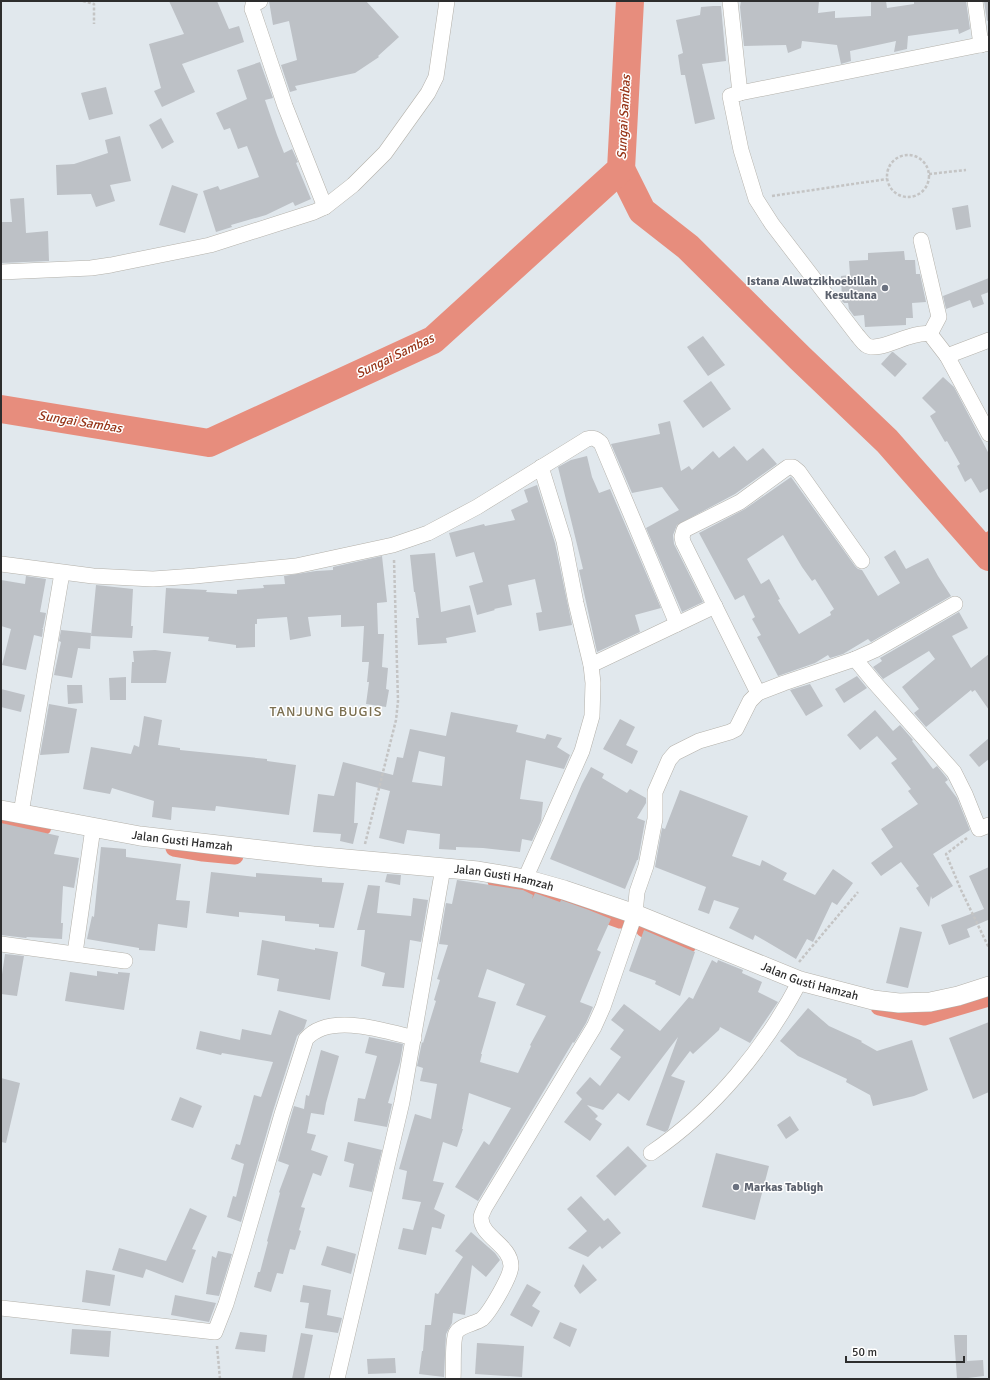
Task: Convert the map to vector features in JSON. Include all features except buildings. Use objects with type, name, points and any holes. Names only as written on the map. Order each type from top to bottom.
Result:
[{"type":"street","points":[[260,1],[254,5],[254,14],[285,106],[325,207]]},
{"type":"street","points":[[1,272],[91,268],[125,262],[224,241],[314,212],[325,207],[352,185],[385,153],[428,93],[436,77],[447,1]]},
{"type":"street","points":[[730,1],[730,13],[740,93]]},
{"type":"street","points":[[975,1],[985,44],[730,96],[741,150],[756,199],[772,224],[857,335],[866,345],[873,347],[920,333],[930,334],[947,356],[989,434]]},
{"type":"street","points":[[921,240],[939,317],[930,334]]},
{"type":"street","points":[[947,356],[989,340]]},
{"type":"street","points":[[1,564],[62,573],[140,578],[195,576],[296,566],[393,545],[428,533],[477,507],[587,439],[592,438],[601,443],[677,624]]},
{"type":"street","points":[[525,879],[582,751],[592,716],[593,683],[591,665],[576,603],[564,541],[541,467]]},
{"type":"street","points":[[758,693],[684,542],[682,534],[684,530],[740,502],[788,467],[793,467],[799,472],[862,561]]},
{"type":"street","points":[[21,813],[62,573]]},
{"type":"street","points":[[453,1379],[454,1342],[456,1332],[475,1323],[489,1312],[497,1299],[511,1267],[510,1259],[503,1247],[487,1231],[482,1224],[481,1217],[485,1206],[594,1027],[636,914],[637,892],[646,866],[655,819],[655,792],[669,760],[675,753],[699,740],[736,729],[750,701],[758,693],[856,659],[875,650],[954,604]]},
{"type":"street","points":[[591,665],[715,606]]},
{"type":"street","points":[[856,659],[878,687],[954,772],[984,827]]},
{"type":"street","name":"Jalan Gusti Hamzah","points":[[1,810],[140,836],[264,849],[313,856],[478,871],[525,879],[564,890],[636,914],[794,978],[873,1000],[899,1003],[930,1002],[958,996],[989,986]]},
{"type":"street","points":[[76,953],[93,828]]},
{"type":"street","points":[[337,1379],[352,1310],[392,1146],[414,1038],[443,868]]},
{"type":"street","points":[[1,944],[76,953],[125,961]]},
{"type":"street","points":[[652,1153],[675,1136],[747,1065],[786,1008],[794,978]]},
{"type":"street","points":[[1,1308],[215,1332],[226,1304],[282,1114],[306,1039],[309,1035],[324,1028],[349,1026],[369,1027],[414,1038]]},
{"type":"path","points":[[83,1],[94,4],[94,24]]},
{"type":"path","points":[[906,155],[919,158],[926,165],[929,174],[928,183],[923,191],[915,196],[906,197],[897,194],[890,188],[887,179],[888,170],[893,162],[901,156],[906,155]]},
{"type":"path","points":[[929,174],[966,170]]},
{"type":"path","points":[[756,199],[887,179]]},
{"type":"path","points":[[361,860],[396,720],[398,701],[393,545]]},
{"type":"path","points":[[984,827],[946,854],[961,890],[989,948]]},
{"type":"path","points":[[794,978],[858,892]]},
{"type":"path","points":[[215,1332],[220,1379]]},
{"type":"waterway","name":"Sungai Sambas","points":[[1,409],[209,443],[433,340],[621,169],[630,1]]},
{"type":"waterway","points":[[621,169],[642,211],[688,247],[800,358],[887,441],[989,557]]},
{"type":"waterway","points":[[976,542],[989,533]]},
{"type":"waterway","points":[[1,820],[43,827]]},
{"type":"waterway","points":[[174,848],[235,856]]},
{"type":"waterway","points":[[496,881],[620,920]]},
{"type":"waterway","points":[[644,929],[688,945]]},
{"type":"waterway","points":[[879,1007],[924,1017],[989,998]]},
{"type":"place","name":"Istana Alwatzikhoebillah Kesultana","points":[[885,288]]},
{"type":"place","name":"Markas Tabligh","points":[[736,1187]]},
{"type":"district","name":"TANJUNG BUGIS","points":[[326,711]]}]
